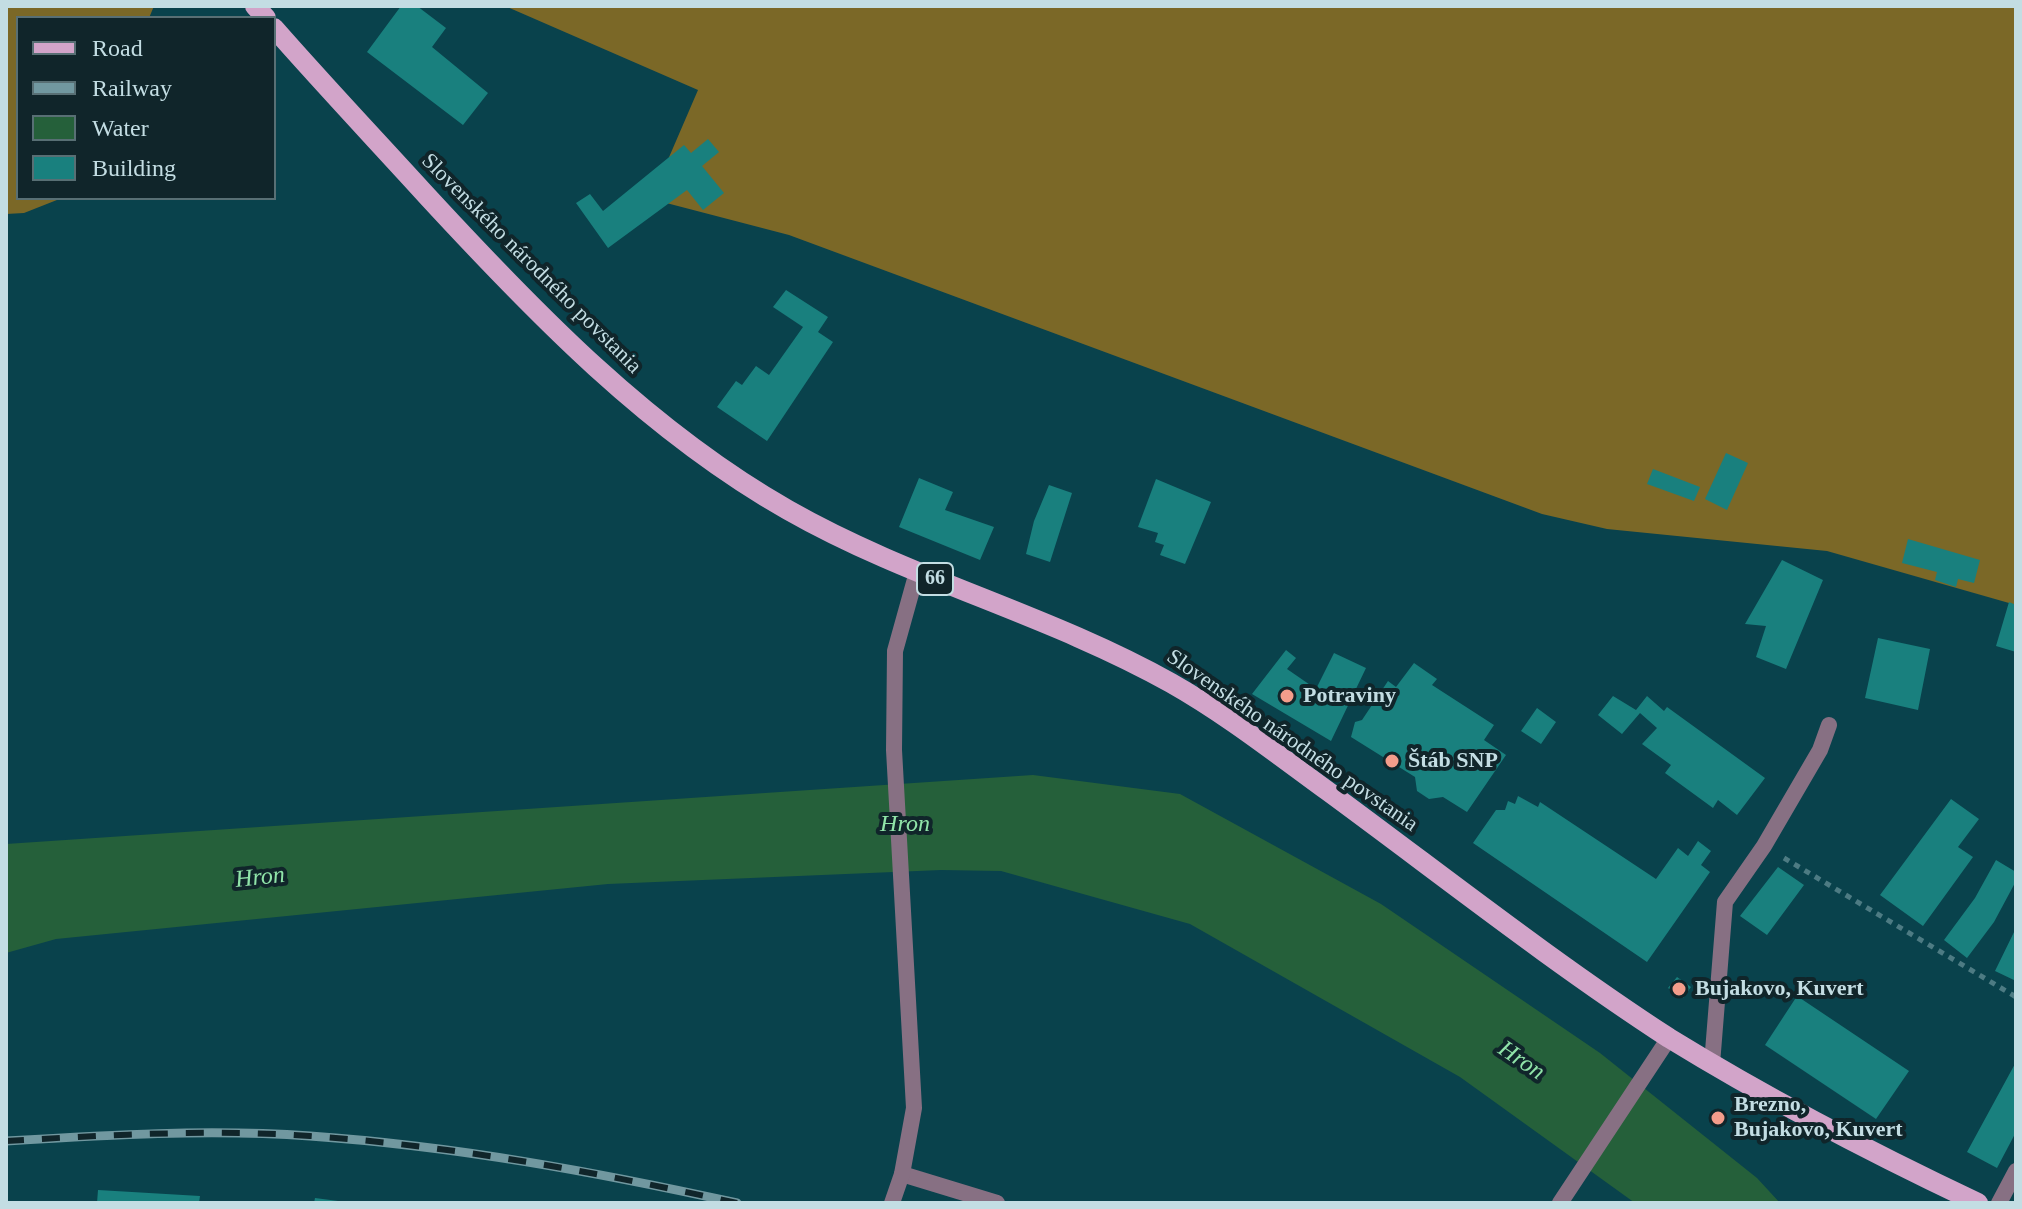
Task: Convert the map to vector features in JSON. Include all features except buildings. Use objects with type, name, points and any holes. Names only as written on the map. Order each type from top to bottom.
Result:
[{"type":"main road","name":"Slovenského národného povstania","points":[[276,30],[470,242],[560,333],[660,424],[787,510],[917,572],[1035,617],[1173,684],[1669,1038],[1854,1144],[1978,1203]]},
{"type":"street","points":[[892,1203],[902,1174],[914,1108],[894,750],[895,651],[917,572]]},
{"type":"street","points":[[1712,1064],[1725,902],[1764,846],[1820,750],[1829,725]]},
{"type":"street","points":[[1560,1203],[1575,1186],[1669,1038]]},
{"type":"street","points":[[1999,1203],[2016,1171]]},
{"type":"street","points":[[902,1174],[997,1203]]},
{"type":"path","points":[[1764,846],[2016,997]]},
{"type":"shaded area","points":[[6,6],[154,6],[150,16],[16,16],[16,200],[57,200],[24,213],[6,214]]},
{"type":"shaded area","points":[[505,6],[2016,6],[2016,605],[1827,551],[1607,529],[1542,514],[789,235],[651,199],[698,90]]},
{"type":"water","name":"Hron","points":[[1033,775],[1180,794],[1381,904],[1600,1053],[1757,1178],[1780,1203],[1635,1203],[1460,1077],[1190,924],[1001,871],[941,870],[608,884],[56,939],[6,953],[6,844]]},
{"type":"railway","points":[[6,1141],[196,1133],[364,1140],[525,1162],[737,1203]]},
{"type":"place","name":"Potraviny","points":[[1287,696]]},
{"type":"place","name":"Štáb SNP","points":[[1392,761]]},
{"type":"place","name":"Bujakovo, Kuvert","points":[[1679,989]]},
{"type":"place","name":"Brezno, Bujakovo, Kuvert","points":[[1718,1118]]}]
